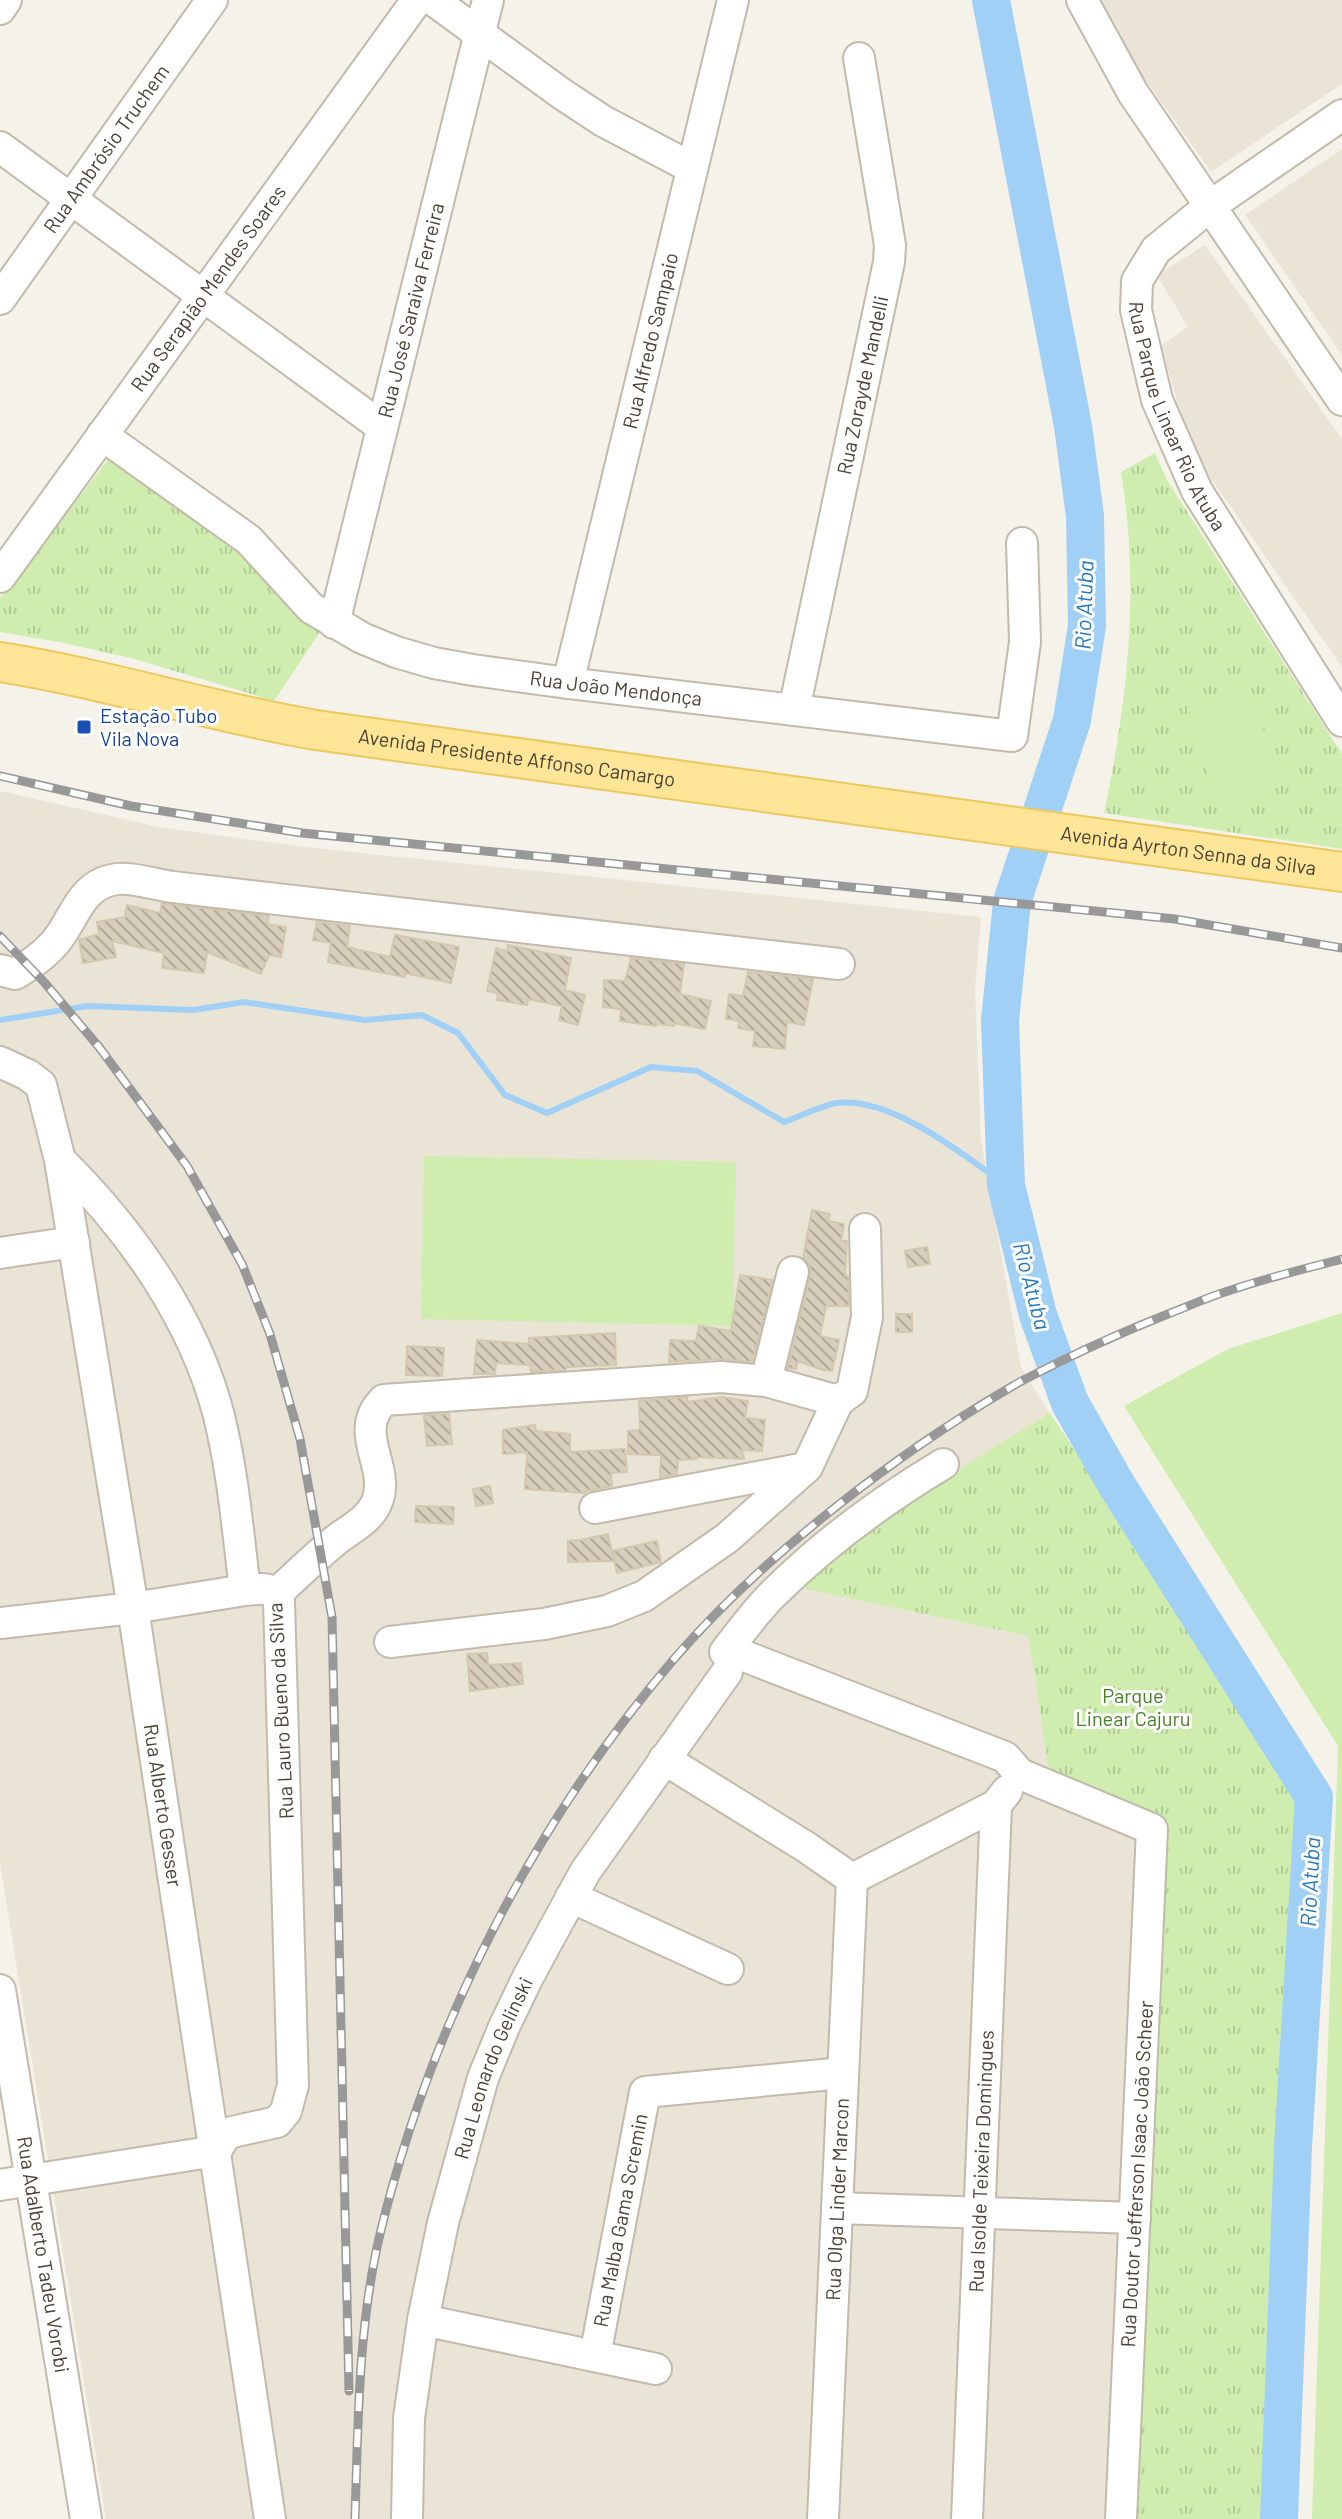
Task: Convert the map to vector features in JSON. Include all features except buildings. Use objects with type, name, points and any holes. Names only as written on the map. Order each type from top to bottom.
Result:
[{"type":"main road","name":"Avenida Presidente Affonso Camargo","points":[[0,662],[72,675],[219,711],[316,730],[1036,830]]},
{"type":"main road","name":"Avenida Ayrton Senna da Silva","points":[[1036,830],[1342,872]]},
{"type":"street","points":[[0,9],[6,0]]},
{"type":"street","name":"Rua Ambrósio Truchem","points":[[0,299],[212,0]]},
{"type":"street","name":"Rua Serapião Mendes Soares","points":[[0,577],[417,0]]},
{"type":"street","points":[[433,0],[603,121],[692,168]]},
{"type":"street","name":"Rua José Saraiva Ferreira","points":[[334,623],[488,0]]},
{"type":"street","name":"Rua Alfredo Sampaio","points":[[568,683],[733,0]]},
{"type":"street","points":[[1082,0],[1133,93],[1342,400]]},
{"type":"street","name":"Rua Zorayde Mandelli","points":[[794,710],[889,262],[890,245],[859,58]]},
{"type":"street","name":"Rua Parque Linear Rio Atuba","points":[[1342,115],[1210,206],[1156,250],[1137,281],[1136,310],[1157,400],[1197,491],[1342,721]]},
{"type":"street","points":[[0,147],[382,427]]},
{"type":"street","name":"Rua João Mendonça","points":[[102,435],[249,540],[311,608],[334,623],[385,647],[434,663],[568,683],[1012,736],[1025,642],[1022,543]]},
{"type":"street","points":[[0,970],[15,974],[28,966],[61,936],[91,888],[118,879],[839,964]]},
{"type":"street","name":"Rua Alberto Gesser","points":[[0,1062],[35,1079],[44,1092],[60,1160],[133,1608],[270,2519]]},
{"type":"street","name":"Rua Lauro Bueno da Silva","points":[[60,1160],[95,1194],[173,1304],[200,1361],[218,1415],[229,1466],[245,1590],[266,1588],[276,1594],[279,1601],[293,2085],[286,2111],[277,2122],[232,2132],[224,2137],[216,2151]]},
{"type":"street","points":[[390,1642],[544,1624],[607,1611],[644,1596],[727,1538],[807,1467],[838,1401],[852,1391],[867,1317],[865,1229]]},
{"type":"street","points":[[0,1253],[74,1242]]},
{"type":"street","points":[[766,1381],[793,1272]]},
{"type":"street","points":[[276,1594],[336,1540],[363,1521],[375,1506],[381,1489],[369,1427],[373,1411],[384,1400],[721,1377],[766,1381],[838,1401]]},
{"type":"street","name":"Rua Leonardo Gelinski","points":[[407,2519],[409,2418],[423,2320],[446,2210],[483,2078],[522,1990],[601,1847],[730,1659],[753,1616],[789,1579],[885,1501],[943,1464]]},
{"type":"street","points":[[595,1508],[807,1467]]},
{"type":"street","points":[[0,1623],[133,1608],[245,1590]]},
{"type":"street","points":[[664,1759],[852,1879],[996,1805],[1020,1774],[1005,1757],[730,1659]]},
{"type":"street","name":"Rua Doutor Jefferson Isaac João Scheer","points":[[1020,1774],[1152,1829],[1121,2519]]},
{"type":"street","name":"Rua Isolde Teixeira Domingues","points":[[967,2519],[996,1805]]},
{"type":"street","name":"Rua Olga Linder Marcon","points":[[823,2519],[852,1879]]},
{"type":"street","points":[[571,1897],[728,1969]]},
{"type":"street","name":"Rua Adalberto Tadeu Vorobi","points":[[0,1990],[86,2519]]},
{"type":"street","name":"Rua Malba Gama Scremin","points":[[595,2356],[645,2092],[843,2073]]},
{"type":"street","points":[[0,2185],[216,2151]]},
{"type":"street","points":[[837,2208],[1135,2218]]},
{"type":"street","points":[[423,2320],[656,2369]]},
{"type":"shaded area","points":[[1099,0],[1342,0],[1342,84],[1211,172],[1140,72]]},
{"type":"shaded area","points":[[1342,149],[1342,355],[1245,215]]},
{"type":"shaded area","points":[[1205,245],[1342,439],[1342,667],[1205,470],[1189,442],[1161,346],[1188,327],[1157,275]]},
{"type":"shaded area","points":[[0,791],[159,827],[304,847],[981,917],[975,988],[981,1141],[1021,1367],[1282,1792],[1274,2514],[1254,2519],[106,2519],[0,1863]]},
{"type":"green space","points":[[1155,453],[1167,480],[1342,754],[1342,849],[1104,813],[1119,728],[1129,643],[1130,558],[1121,472]]},
{"type":"green space","points":[[111,456],[244,557],[276,594],[320,632],[274,701],[135,659],[0,632],[0,598]]},
{"type":"green space","points":[[1250,687],[1280,782],[1218,801],[1188,706]]},
{"type":"green space","points":[[424,1156],[736,1162],[733,1326],[421,1319]]},
{"type":"green space","points":[[1342,1313],[1342,2519],[1312,2519],[1338,1746],[1124,1406],[1228,1349]]},
{"type":"green space","name":"Parque Linear Cajuru","points":[[1050,1413],[1299,1788],[1267,2519],[1136,2519],[1164,1823],[1049,1773],[1029,1636],[802,1588],[864,1535],[980,1456]]},
{"type":"waterway","name":"Rio Atuba","points":[[991,0],[1073,426],[1085,516],[1087,626],[1072,720],[1012,902],[1000,1021],[1006,1185],[1038,1315],[1070,1403],[1116,1484],[1314,1797],[1293,2147],[1279,2519]]},
{"type":"waterway","points":[[0,1020],[88,1006],[193,1010],[244,1002],[365,1020],[422,1015],[458,1033],[505,1095],[547,1113],[651,1067],[697,1071],[784,1122],[837,1103],[881,1109],[926,1130],[1006,1185]]},
{"type":"railway","points":[[0,776],[131,806],[302,833],[1175,919],[1342,948]]},
{"type":"railway","points":[[0,936],[99,1047],[187,1166],[242,1264],[270,1334],[300,1439],[332,1617],[349,2391]]},
{"type":"railway","points":[[355,2519],[360,2376],[367,2304],[380,2234],[401,2155],[458,2003],[493,1929],[532,1858],[623,1722],[709,1621],[789,1546],[876,1476],[966,1414],[1028,1378],[1140,1325],[1239,1287],[1342,1259]]},
{"type":"place","name":"Estação Tubo Vila Nova","points":[[84,727]]}]
